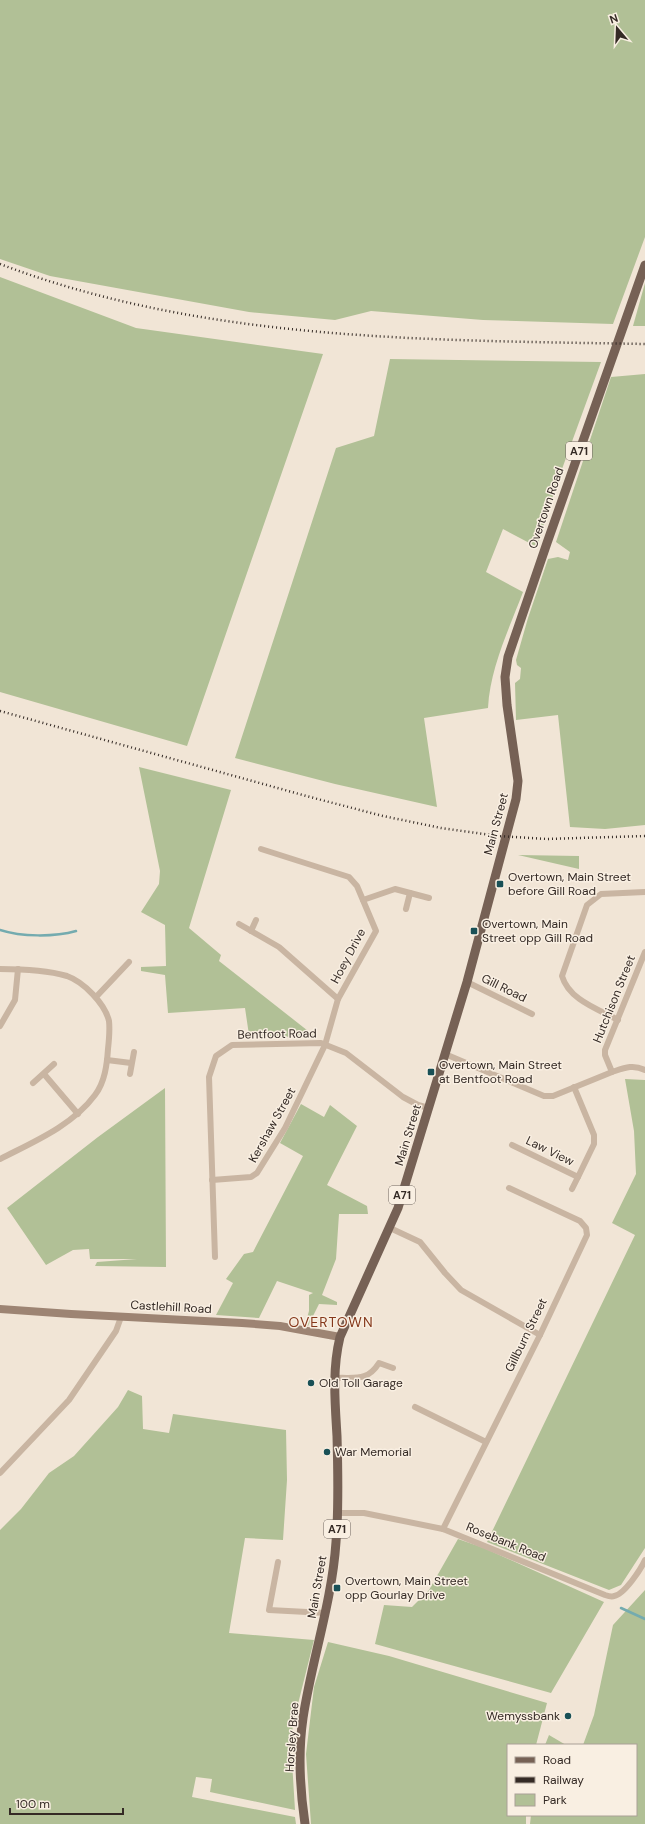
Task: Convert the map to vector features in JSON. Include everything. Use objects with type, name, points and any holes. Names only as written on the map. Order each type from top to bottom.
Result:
[{"type":"main road","name":"Overtown Road","points":[[506,669],[508,657],[546,543],[645,265]]},
{"type":"main road","name":"Main Street","points":[[317,1652],[335,1564],[338,1513],[335,1356],[340,1337],[398,1208],[467,982],[518,790],[507,705],[506,669]]},
{"type":"main road","name":"Castlehill Road","points":[[0,1309],[280,1326],[340,1337]]},
{"type":"main road","name":"Horsley Brae","points":[[304,1824],[301,1761],[303,1720],[317,1652]]},
{"type":"street","name":"Hoey Drive","points":[[261,849],[349,877],[357,886],[376,931],[338,999],[325,1045]]},
{"type":"street","points":[[363,900],[395,888],[429,898]]},
{"type":"street","points":[[618,1020],[579,1000],[565,986],[562,976],[587,905],[601,894],[645,892]]},
{"type":"street","points":[[406,909],[410,893]]},
{"type":"street","points":[[251,931],[256,920]]},
{"type":"street","points":[[239,924],[279,947],[338,999]]},
{"type":"street","name":"Hutchison Street","points":[[612,1072],[605,1055],[605,1050],[645,952]]},
{"type":"street","points":[[96,997],[129,962]]},
{"type":"street","points":[[0,1026],[15,1000],[18,969]]},
{"type":"street","points":[[0,970],[18,969],[68,976],[96,997],[105,1010],[109,1022],[107,1060],[104,1079],[96,1094],[78,1114],[52,1132],[3,1158]]},
{"type":"street","name":"Gill Road","points":[[467,982],[532,1014]]},
{"type":"street","name":"Bentfoot Road","points":[[214,1257],[209,1077],[216,1056],[232,1045],[321,1044],[346,1054],[403,1096],[418,1105],[429,1108]]},
{"type":"street","name":"Kershaw Street","points":[[212,1180],[251,1177],[257,1173],[285,1128],[325,1045]]},
{"type":"street","points":[[130,1074],[134,1052]]},
{"type":"street","points":[[445,1054],[544,1096],[553,1096],[629,1066],[638,1067],[645,1070]]},
{"type":"street","points":[[107,1060],[131,1063]]},
{"type":"street","points":[[33,1083],[54,1064]]},
{"type":"street","points":[[44,1074],[78,1114]]},
{"type":"street","name":"Law View","points":[[572,1189],[594,1144],[594,1135],[574,1087]]},
{"type":"street","name":"Law View","points":[[512,1145],[578,1178]]},
{"type":"street","name":"Gillburn Street","points":[[443,1529],[540,1335],[587,1235],[586,1228],[580,1221],[509,1188]]},
{"type":"street","points":[[390,1228],[420,1242],[444,1273],[461,1290],[540,1335]]},
{"type":"street","points":[[0,1473],[69,1400],[116,1331],[120,1317]]},
{"type":"street","points":[[335,1378],[365,1377],[372,1373],[379,1364],[393,1368]]},
{"type":"street","points":[[415,1407],[486,1442]]},
{"type":"street","name":"Rosebank Road","points":[[338,1513],[364,1514],[443,1529],[605,1595],[614,1597],[620,1595],[640,1571],[645,1560]]},
{"type":"street","points":[[278,1562],[269,1610],[326,1612]]},
{"type":"green space","points":[[0,0],[645,0],[645,237],[613,324],[483,320],[371,311],[335,320],[249,312],[50,276],[0,259]]},
{"type":"green space","points":[[0,277],[136,328],[323,354],[187,746],[0,692]]},
{"type":"green space","points":[[645,283],[645,326],[633,326]]},
{"type":"green space","points":[[390,359],[601,362],[558,480],[537,547],[503,529],[486,572],[523,592],[496,663],[492,678],[488,708],[424,718],[437,807],[335,784],[235,758],[336,448],[374,436]]},
{"type":"green space","points":[[645,374],[645,825],[605,829],[570,827],[558,715],[516,720],[515,683],[520,679],[521,668],[517,665],[516,660],[528,618],[548,559],[558,557],[568,560],[570,552],[556,542],[611,377]]},
{"type":"green space","points":[[139,767],[231,790],[189,928],[221,955],[219,961],[317,1038],[249,1035],[245,1008],[168,1013],[165,975],[141,971],[141,967],[166,966],[165,925],[141,912],[159,884],[160,871]]},
{"type":"green space","points":[[518,855],[579,856],[579,869]]},
{"type":"green space","points":[[625,1079],[645,1080],[645,1548],[621,1585],[609,1590],[487,1542],[635,1235],[612,1223],[636,1174],[634,1131]]},
{"type":"green space","points":[[165,1088],[166,1267],[95,1266],[97,1262],[137,1259],[90,1259],[89,1249],[73,1250],[46,1265],[7,1208],[98,1137]]},
{"type":"green space","points":[[301,1104],[324,1117],[330,1105],[357,1126],[327,1185],[367,1206],[368,1214],[339,1214],[336,1259],[322,1295],[337,1302],[337,1305],[319,1304],[308,1326],[305,1325],[309,1311],[309,1295],[313,1293],[277,1281],[259,1318],[216,1315],[233,1283],[226,1279],[244,1254],[253,1252],[303,1156],[280,1143]]},
{"type":"green space","points":[[128,1390],[142,1396],[143,1429],[169,1433],[173,1414],[286,1430],[287,1480],[283,1540],[245,1538],[229,1633],[314,1640],[293,1724],[291,1745],[295,1810],[210,1792],[212,1779],[196,1777],[192,1797],[295,1817],[296,1824],[0,1824],[0,1530],[21,1509],[49,1473],[74,1456],[118,1407]]},
{"type":"green space","points":[[458,1539],[484,1548],[604,1602],[551,1693],[375,1644],[384,1605],[412,1607],[429,1590]]},
{"type":"green space","points":[[645,1590],[645,1824],[530,1824],[531,1816],[637,1816],[637,1744],[583,1744],[594,1715],[613,1625]]},
{"type":"green space","points":[[328,1642],[389,1656],[547,1703],[536,1744],[507,1744],[507,1816],[526,1816],[526,1824],[311,1824],[306,1754],[314,1687]]},
{"type":"green space","points":[[549,1735],[564,1744],[545,1744]]},
{"type":"waterway","points":[[0,930],[28,935],[48,935],[76,931]]},
{"type":"waterway","points":[[621,1608],[645,1619]]},
{"type":"railway","points":[[0,264],[78,290],[157,309],[237,323],[318,332],[400,337],[482,341],[645,344]]},
{"type":"railway","points":[[0,711],[310,797],[383,816],[441,828],[498,836],[547,839],[645,836]]},
{"type":"place","name":"Overtown, Main Street before Gill Road","points":[[500,884]]},
{"type":"place","name":"Overtown, Main Street opp Gill Road","points":[[474,931]]},
{"type":"place","name":"Overtown, Main Street at Bentfoot Road","points":[[431,1072]]},
{"type":"place","name":"Old Toll Garage","points":[[311,1383]]},
{"type":"place","name":"War Memorial","points":[[327,1452]]},
{"type":"place","name":"Overtown, Main Street opp Gourlay Drive","points":[[337,1588]]},
{"type":"place","name":"Wemyssbank","points":[[568,1716]]},
{"type":"district","name":"OVERTOWN","points":[[331,1322]]}]
